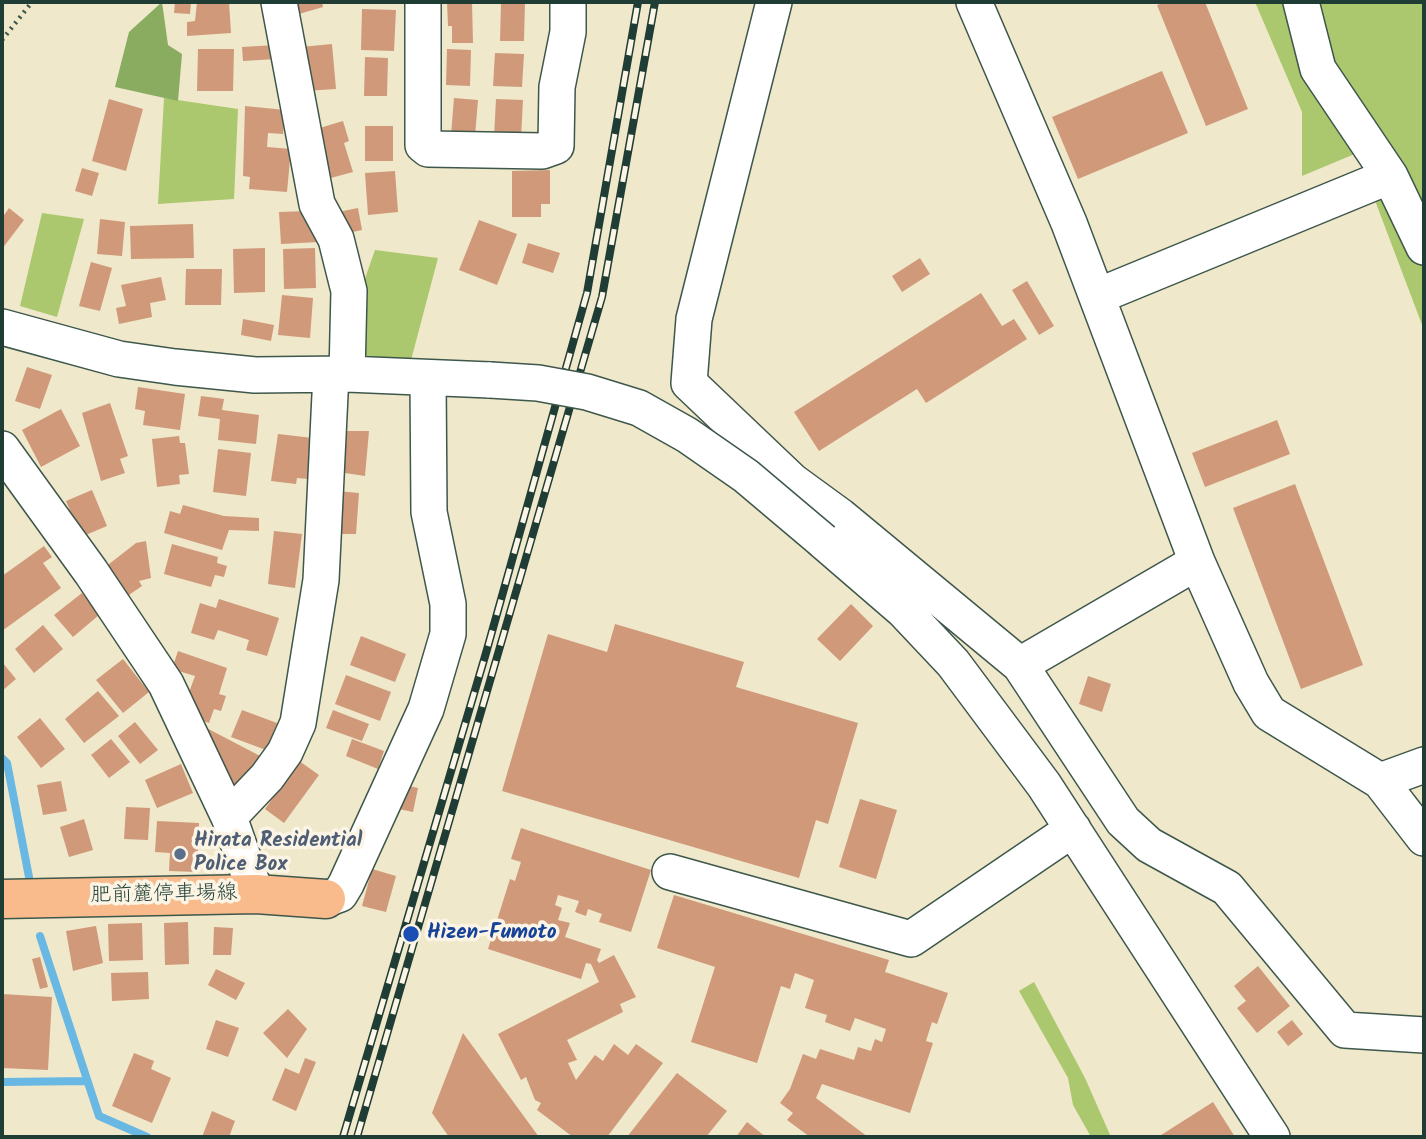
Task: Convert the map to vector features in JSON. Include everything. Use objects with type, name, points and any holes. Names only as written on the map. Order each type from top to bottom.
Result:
[{"type":"main road","name":"肥前麓停車場線","points":[[2,899],[256,894],[326,899]]},
{"type":"street","points":[[229,817],[267,777],[285,752],[298,723],[321,580],[349,291],[337,239],[317,204],[278,2]]},
{"type":"street","points":[[423,2],[423,145],[428,149],[542,151],[556,146],[557,87],[568,32],[568,2]]},
{"type":"street","points":[[774,2],[694,319],[690,383],[792,481],[840,516],[1020,665],[1123,821],[1149,845],[1227,888],[1345,1030],[1424,1035]]},
{"type":"street","points":[[974,2],[1098,296],[1197,562],[1251,683],[1269,713],[1380,781],[1424,838]]},
{"type":"street","points":[[1301,2],[1318,69],[1390,176],[1424,247]]},
{"type":"street","points":[[1098,296],[1390,176]]},
{"type":"street","points":[[2,327],[62,346],[141,362],[255,375],[339,374],[538,383],[587,392],[639,408],[687,435],[746,476],[823,541],[902,610],[953,663],[1073,829],[1272,1137]]},
{"type":"street","points":[[326,899],[340,894],[346,884],[426,709],[448,634],[448,604],[429,512],[428,378]]},
{"type":"street","points":[[2,449],[91,572],[166,684],[229,817],[256,894]]},
{"type":"street","points":[[1020,665],[1197,562]]},
{"type":"street","points":[[1380,781],[1424,765]]},
{"type":"street","points":[[670,872],[911,939],[1073,829]]},
{"type":"path","points":[[2,40],[32,2]]},
{"type":"green space","points":[[162,2],[168,45],[182,54],[178,101],[115,87],[129,32]]},
{"type":"green space","points":[[1255,2],[1424,2],[1424,330],[1357,153],[1302,176],[1302,112]]},
{"type":"green space","points":[[164,98],[238,109],[234,199],[158,204]]},
{"type":"green space","points":[[42,213],[84,219],[57,317],[20,306]]},
{"type":"green space","points":[[375,250],[438,258],[410,364],[360,355],[356,304]]},
{"type":"green space","points":[[1034,982],[1085,1078],[1111,1137],[1091,1137],[1073,1105],[1068,1078],[1019,991]]},
{"type":"building","points":[[175,2],[191,2],[190,14],[174,13]]},
{"type":"building","points":[[197,2],[229,2],[231,33],[187,36],[187,22],[195,21]]},
{"type":"building","points":[[296,2],[322,2],[323,7],[299,14]]},
{"type":"building","points":[[447,2],[472,2],[473,43],[452,43]]},
{"type":"building","points":[[501,2],[525,2],[524,41],[500,41]]},
{"type":"building","points":[[1166,2],[1205,2],[1248,109],[1206,126],[1157,5]]},
{"type":"building","points":[[362,9],[396,10],[394,51],[361,50]]},
{"type":"building","points":[[332,44],[336,89],[305,91],[301,47]]},
{"type":"building","points":[[275,45],[276,59],[243,61],[242,47]]},
{"type":"building","points":[[198,49],[234,49],[233,91],[197,91]]},
{"type":"building","points":[[447,49],[471,50],[470,86],[446,85]]},
{"type":"building","points":[[495,53],[524,54],[522,87],[493,86]]},
{"type":"building","points":[[365,57],[388,58],[387,96],[364,96]]},
{"type":"building","points":[[1162,71],[1188,133],[1078,179],[1052,117]]},
{"type":"building","points":[[454,98],[478,100],[475,136],[451,135]]},
{"type":"building","points":[[109,99],[143,109],[126,171],[92,161]]},
{"type":"building","points":[[496,99],[523,100],[521,138],[494,137]]},
{"type":"building","points":[[245,106],[285,110],[283,134],[268,133],[267,147],[291,149],[287,192],[249,189],[250,177],[243,176]]},
{"type":"building","points":[[343,121],[349,141],[344,143],[353,172],[327,179],[313,130]]},
{"type":"building","points":[[365,126],[393,126],[393,161],[365,161]]},
{"type":"building","points":[[82,168],[99,173],[92,196],[75,191]]},
{"type":"building","points":[[550,170],[550,204],[541,204],[541,217],[512,217],[512,171]]},
{"type":"building","points":[[395,171],[398,212],[368,215],[365,173]]},
{"type":"building","points":[[9,208],[24,220],[2,249],[2,218]]},
{"type":"building","points":[[358,208],[362,230],[343,234],[338,212]]},
{"type":"building","points":[[307,211],[319,242],[281,244],[279,212]]},
{"type":"building","points":[[100,219],[125,222],[122,256],[97,254]]},
{"type":"building","points":[[479,220],[517,234],[497,285],[459,270]]},
{"type":"building","points":[[193,224],[194,258],[131,259],[130,226]]},
{"type":"building","points":[[528,243],[560,253],[553,273],[522,263]]},
{"type":"building","points":[[265,248],[265,292],[234,293],[233,249]]},
{"type":"building","points":[[315,248],[316,288],[284,289],[283,249]]},
{"type":"building","points":[[920,258],[930,274],[902,292],[892,276]]},
{"type":"building","points":[[91,262],[112,268],[100,311],[79,306]]},
{"type":"building","points":[[186,269],[222,269],[221,305],[185,305]]},
{"type":"building","points":[[161,277],[166,300],[150,303],[152,317],[119,324],[116,308],[126,306],[121,285]]},
{"type":"building","points":[[1027,281],[1054,326],[1039,335],[1012,290]]},
{"type":"building","points":[[981,293],[1002,326],[1014,319],[1027,339],[926,403],[917,389],[819,451],[794,412]]},
{"type":"building","points":[[282,295],[313,298],[310,338],[278,335]]},
{"type":"building","points":[[243,319],[274,325],[271,341],[241,335]]},
{"type":"building","points":[[27,367],[52,375],[40,409],[15,401]]},
{"type":"building","points":[[138,387],[185,394],[180,430],[143,425],[145,411],[135,409]]},
{"type":"building","points":[[201,396],[224,399],[222,410],[259,415],[256,444],[218,440],[220,419],[198,416]]},
{"type":"building","points":[[110,403],[128,456],[120,459],[125,473],[101,481],[82,413]]},
{"type":"building","points":[[61,409],[80,446],[41,467],[22,430]]},
{"type":"building","points":[[1277,420],[1290,454],[1205,487],[1192,453]]},
{"type":"building","points":[[343,431],[369,431],[365,476],[338,472]]},
{"type":"building","points":[[278,434],[313,438],[308,479],[297,478],[296,484],[271,481]]},
{"type":"building","points":[[179,436],[180,443],[185,443],[189,474],[179,475],[180,484],[157,487],[152,439]]},
{"type":"building","points":[[218,449],[251,453],[246,496],[213,492]]},
{"type":"building","points":[[1295,484],[1363,665],[1301,689],[1233,508]]},
{"type":"building","points":[[92,490],[107,526],[81,537],[66,501]]},
{"type":"building","points":[[337,491],[359,493],[356,534],[335,534]]},
{"type":"building","points":[[183,505],[224,516],[259,518],[259,531],[229,530],[222,550],[164,533],[170,511],[180,514]]},
{"type":"building","points":[[274,531],[302,534],[295,588],[268,584]]},
{"type":"building","points":[[146,541],[151,578],[139,581],[142,586],[126,597],[104,568],[136,543]]},
{"type":"building","points":[[172,544],[218,557],[217,563],[227,566],[224,577],[215,575],[211,587],[164,574]]},
{"type":"building","points":[[44,546],[52,557],[43,563],[61,588],[2,631],[2,576]]},
{"type":"building","points":[[82,593],[99,615],[73,637],[54,615]]},
{"type":"building","points":[[219,599],[279,618],[267,656],[246,650],[249,640],[218,630],[214,640],[191,633],[200,603],[216,608]]},
{"type":"building","points":[[851,604],[873,626],[840,661],[817,639]]},
{"type":"building","points":[[615,624],[744,662],[736,687],[858,723],[828,824],[816,820],[799,878],[502,791],[548,634],[607,652]]},
{"type":"building","points":[[43,625],[63,649],[34,673],[15,649]]},
{"type":"building","points":[[361,636],[406,654],[395,682],[350,665]]},
{"type":"building","points":[[178,651],[227,668],[219,694],[226,696],[221,711],[214,709],[209,723],[190,716],[195,701],[187,698],[195,676],[172,669]]},
{"type":"building","points":[[123,659],[149,692],[123,713],[96,680]]},
{"type":"building","points":[[2,662],[16,679],[2,691]]},
{"type":"building","points":[[346,675],[391,692],[380,721],[335,704]]},
{"type":"building","points":[[1088,676],[1111,684],[1102,712],[1079,704]]},
{"type":"building","points":[[98,691],[119,716],[84,743],[65,719]]},
{"type":"building","points":[[242,710],[277,723],[266,750],[231,737]]},
{"type":"building","points":[[333,710],[369,724],[362,741],[326,728]]},
{"type":"building","points":[[40,718],[65,749],[41,768],[17,737]]},
{"type":"building","points":[[135,722],[158,750],[140,764],[118,736]]},
{"type":"building","points":[[195,722],[264,758],[239,801]]},
{"type":"building","points":[[111,739],[130,762],[109,778],[91,755]]},
{"type":"building","points":[[352,739],[384,751],[378,769],[346,756]]},
{"type":"building","points":[[295,758],[319,775],[284,823],[265,809],[275,795],[271,792]]},
{"type":"building","points":[[181,764],[193,793],[157,808],[145,780]]},
{"type":"building","points":[[61,781],[67,811],[43,815],[37,785]]},
{"type":"building","points":[[405,785],[418,788],[413,812],[399,809]]},
{"type":"building","points":[[860,799],[897,810],[876,879],[839,867]]},
{"type":"building","points":[[126,807],[150,808],[148,840],[124,839]]},
{"type":"building","points":[[84,819],[93,850],[69,857],[60,827]]},
{"type":"building","points":[[157,821],[199,823],[197,872],[169,871],[170,853],[155,852]]},
{"type":"building","points":[[521,828],[651,870],[631,932],[599,922],[602,914],[588,909],[586,916],[575,912],[579,901],[558,895],[555,905],[562,908],[558,920],[570,923],[565,937],[601,949],[597,960],[599,963],[614,955],[636,997],[620,1004],[623,1012],[567,1040],[577,1060],[568,1063],[576,1080],[595,1055],[603,1061],[614,1044],[628,1055],[636,1044],[663,1063],[607,1137],[573,1137],[537,1110],[541,1103],[535,1100],[526,1077],[521,1080],[498,1034],[599,982],[591,964],[586,963],[581,979],[488,949],[510,879],[515,881],[521,862],[511,859]]},
{"type":"building","points":[[372,869],[396,876],[386,912],[362,906]]},
{"type":"building","points":[[674,895],[889,960],[885,972],[948,993],[937,1024],[932,1022],[926,1041],[933,1043],[910,1113],[822,1084],[816,1098],[868,1137],[810,1137],[787,1120],[793,1113],[780,1103],[790,1089],[803,1054],[816,1059],[820,1049],[854,1060],[858,1047],[871,1051],[875,1039],[882,1042],[886,1029],[855,1018],[850,1031],[825,1022],[827,1015],[805,1008],[814,980],[795,973],[790,989],[781,986],[757,1063],[691,1042],[715,967],[657,948]]},
{"type":"building","points":[[188,922],[189,964],[165,965],[164,923]]},
{"type":"building","points":[[142,923],[143,960],[109,961],[108,924]]},
{"type":"building","points":[[96,926],[103,963],[73,971],[66,931]]},
{"type":"building","points":[[214,927],[233,928],[231,955],[213,955]]},
{"type":"building","points":[[40,957],[48,987],[40,989],[32,959]]},
{"type":"building","points":[[1258,966],[1290,1006],[1257,1033],[1237,1008],[1246,1001],[1234,986]]},
{"type":"building","points":[[216,969],[245,983],[236,1000],[208,985]]},
{"type":"building","points":[[148,972],[149,999],[112,1001],[111,973]]},
{"type":"building","points":[[2,994],[52,997],[48,1070],[2,1068]]},
{"type":"building","points":[[288,1009],[307,1029],[287,1058],[263,1033]]},
{"type":"building","points":[[216,1020],[239,1028],[228,1057],[206,1049]]},
{"type":"building","points":[[1292,1020],[1303,1034],[1288,1046],[1277,1032]]},
{"type":"building","points":[[463,1033],[539,1137],[449,1137],[432,1113]]},
{"type":"building","points":[[134,1053],[154,1061],[151,1069],[171,1078],[152,1123],[112,1106]]},
{"type":"building","points":[[305,1058],[316,1062],[296,1111],[272,1100],[285,1068],[299,1074]]},
{"type":"building","points":[[677,1073],[727,1111],[706,1137],[627,1137]]},
{"type":"building","points":[[1213,1102],[1235,1137],[1158,1137]]},
{"type":"building","points":[[212,1111],[235,1121],[229,1137],[202,1137]]},
{"type":"building","points":[[747,1122],[766,1137],[736,1137]]},
{"type":"waterway","points":[[2,758],[7,763],[29,877]]},
{"type":"waterway","points":[[40,936],[99,1116],[147,1137]]},
{"type":"waterway","points":[[2,1082],[86,1081]]},
{"type":"railway","points":[[343,1137],[486,653],[587,293],[638,2]]},
{"type":"railway","points":[[357,1137],[602,297],[655,2]]},
{"type":"place","name":"Hirata Residential Police Box","points":[[180,854]]},
{"type":"place","name":"Hizen-Fumoto","points":[[411,934]]}]
